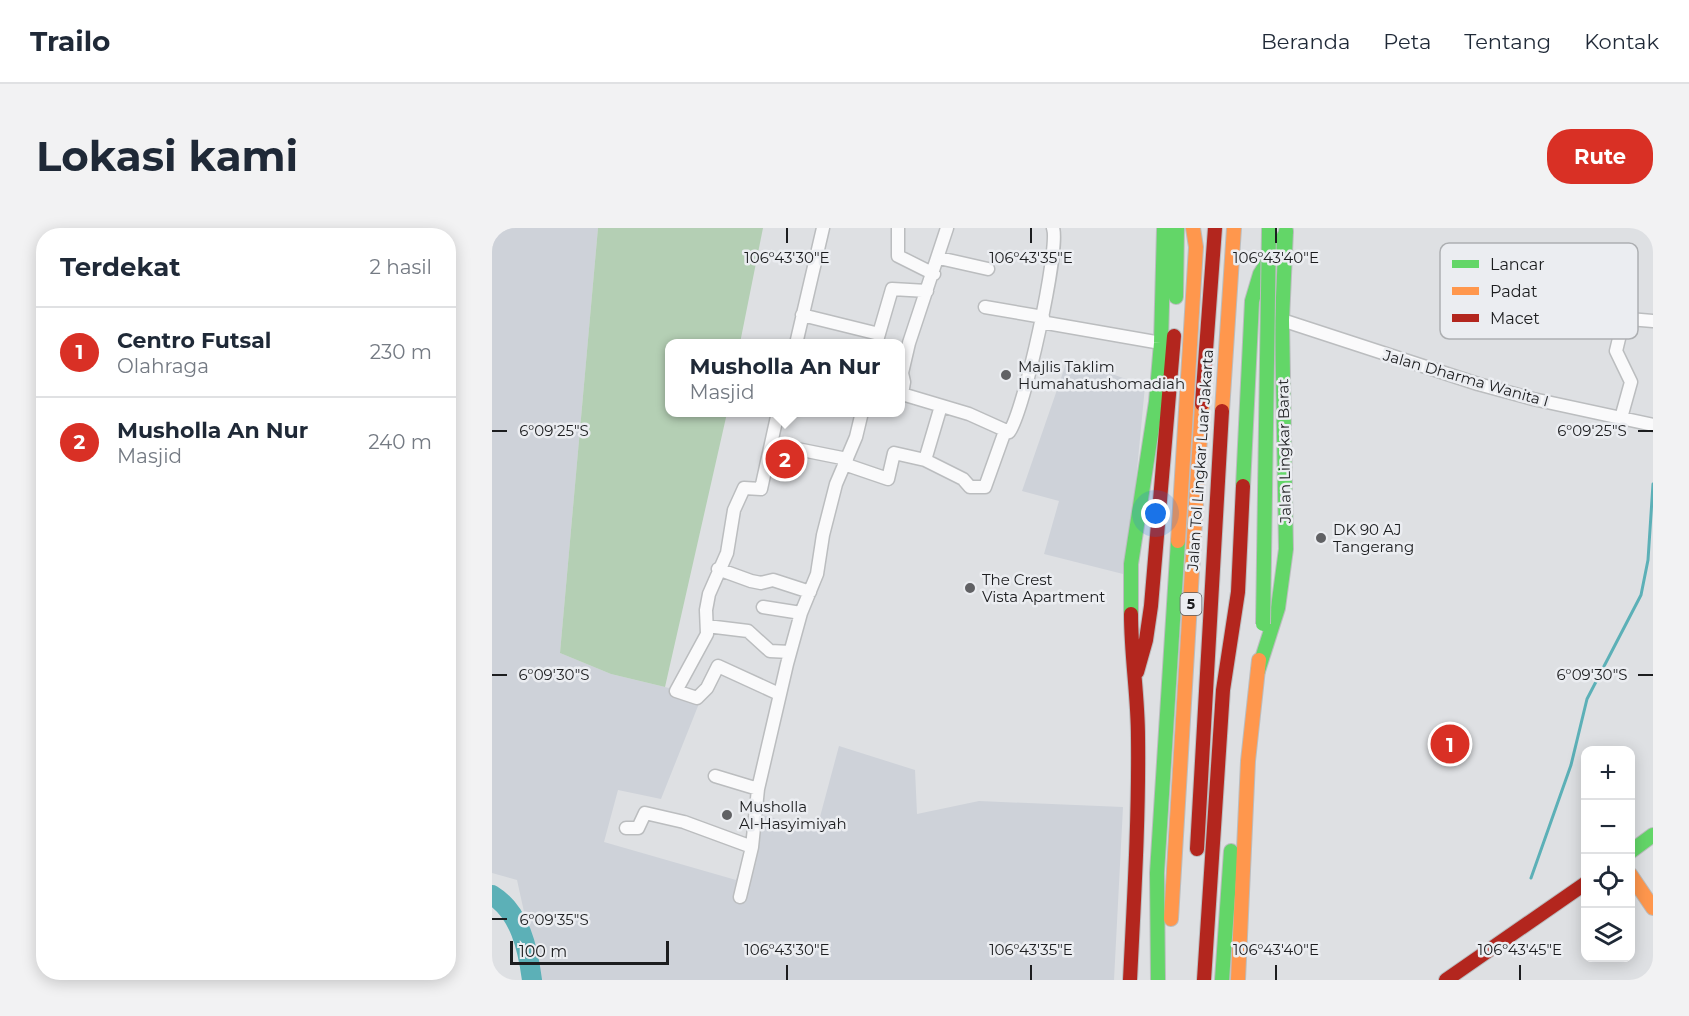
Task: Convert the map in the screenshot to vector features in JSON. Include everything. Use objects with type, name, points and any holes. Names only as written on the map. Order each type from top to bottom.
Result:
[{"type":"main road","points":[[1130,980],[1137,816],[1135,677],[1131,656],[1132,544],[1154,422],[1161,343],[1164,228]]},
{"type":"main road","points":[[1135,677],[1143,656],[1173,388],[1177,228]]},
{"type":"main road","points":[[1158,980],[1159,829],[1195,267],[1196,247],[1193,228]]},
{"type":"main road","name":"Jalan Tol Lingkar Luar Jakarta","points":[[1168,980],[1196,492],[1215,228]]},
{"type":"main road","name":"Jalan Tol Lingkar Luar Jakarta","points":[[1196,867],[1211,578],[1234,228]]},
{"type":"main road","name":"Jalan Lingkar Barat","points":[[1238,980],[1245,763],[1263,624],[1269,228]]},
{"type":"main road","points":[[1204,980],[1222,690],[1238,592],[1252,301],[1265,265],[1286,231]]},
{"type":"main road","name":"Jalan Lingkar Barat","points":[[1258,671],[1278,608],[1286,549],[1282,321],[1286,231]]},
{"type":"main road","name":"Jalan Lingkar Barat","points":[[1222,980],[1236,777],[1245,763]]},
{"type":"main road","points":[[1137,816],[1144,845],[1143,980]]},
{"type":"main road","points":[[1635,848],[1653,835]]},
{"type":"main road","points":[[1635,881],[1653,908]]},
{"type":"main road","points":[[1446,980],[1581,887]]},
{"type":"main road","points":[[1192,980],[1196,890]]},
{"type":"street","points":[[797,339],[823,228]]},
{"type":"street","points":[[898,228],[898,256],[934,274]]},
{"type":"street","points":[[905,361],[947,228]]},
{"type":"street","points":[[905,395],[1011,432],[1025,392],[1042,320],[1053,228]]},
{"type":"street","points":[[939,258],[988,269]]},
{"type":"street","points":[[802,315],[877,339],[892,289],[927,291]]},
{"type":"street","points":[[985,307],[1161,343]]},
{"type":"street","points":[[1638,320],[1653,321]]},
{"type":"street","name":"Jalan Dharma Wanita I","points":[[1282,321],[1478,384],[1533,399],[1652,424]]},
{"type":"street","points":[[1619,339],[1616,351],[1630,382],[1621,418]]},
{"type":"street","points":[[925,460],[942,406]]},
{"type":"street","points":[[777,417],[761,489],[744,488],[734,510],[727,554],[718,569],[706,610],[707,634],[676,692],[697,698],[706,688],[718,666],[779,694]]},
{"type":"street","points":[[740,897],[752,847],[758,789],[779,694],[801,614],[817,574],[823,535],[836,484],[856,437],[861,417]]},
{"type":"street","points":[[772,444],[845,462],[888,479],[894,453],[925,460],[963,479],[970,487],[984,488],[1005,431]]},
{"type":"street","points":[[718,569],[751,581],[761,583],[772,580],[810,592]]},
{"type":"street","points":[[762,607],[801,614]]},
{"type":"street","points":[[707,626],[748,631],[755,634],[770,651],[790,652]]},
{"type":"street","points":[[715,776],[758,789]]},
{"type":"street","points":[[626,828],[638,828],[645,813],[684,822],[752,847]]},
{"type":"shaded area","points":[[492,228],[598,228],[560,653],[611,674],[702,696],[661,799],[618,790],[604,842],[736,880],[758,814],[817,828],[839,746],[915,770],[917,814],[979,801],[1123,807],[1114,980],[539,980],[517,880],[492,873]]},
{"type":"shaded area","points":[[1068,358],[1145,386],[1127,575],[1044,554],[1059,501],[1022,491]]},
{"type":"green space","points":[[598,228],[763,228],[741,339],[665,339],[665,417],[726,417],[665,687],[611,674],[560,653]]},
{"type":"waterway","points":[[1531,878],[1571,765],[1587,699],[1641,595],[1648,560],[1653,484]]},
{"type":"waterway","points":[[492,895],[502,902],[516,921],[525,944],[532,980]]},
{"type":"traffic: fast","points":[[1131,614],[1131,564],[1156,402],[1161,343],[1164,228]]},
{"type":"traffic: fast","points":[[1176,297],[1177,228]]},
{"type":"traffic: fast","points":[[1263,624],[1269,228]]},
{"type":"traffic: fast","points":[[1258,671],[1278,608],[1286,549],[1282,320],[1286,231]]},
{"type":"traffic: fast","points":[[1243,486],[1252,301],[1260,274],[1286,233]]},
{"type":"traffic: fast","points":[[1158,980],[1157,873],[1178,541]]},
{"type":"traffic: fast","points":[[1635,848],[1653,835]]},
{"type":"traffic: fast","points":[[1222,980],[1231,851]]},
{"type":"traffic: slow","points":[[1178,541],[1196,247],[1193,228]]},
{"type":"traffic: slow","points":[[1222,411],[1234,228]]},
{"type":"traffic: slow","points":[[1171,919],[1202,404]]},
{"type":"traffic: slow","points":[[1238,980],[1248,761],[1259,660]]},
{"type":"traffic: slow","points":[[1635,881],[1653,908]]},
{"type":"traffic: jam","points":[[1202,404],[1215,228]]},
{"type":"traffic: jam","points":[[1137,672],[1146,640],[1151,606],[1174,336]]},
{"type":"traffic: jam","points":[[1197,849],[1222,411]]},
{"type":"traffic: jam","points":[[1204,980],[1223,690],[1238,592],[1243,486]]},
{"type":"traffic: jam","points":[[1130,980],[1138,767],[1138,722],[1131,614]]},
{"type":"traffic: jam","points":[[1446,980],[1581,886]]},
{"type":"place","name":"Majlis Taklim Humahatushomadiah","points":[[1006,375]]},
{"type":"place","name":"Musholla An Nur","points":[[785,459]]},
{"type":"place","name":"DK 90 AJ Tangerang","points":[[1321,538]]},
{"type":"place","name":"The Crest Vista Apartment","points":[[970,588]]},
{"type":"place","name":"Centro Futsal","points":[[1450,744]]},
{"type":"place","name":"Musholla Al-Hasyimiyah","points":[[727,815]]}]
